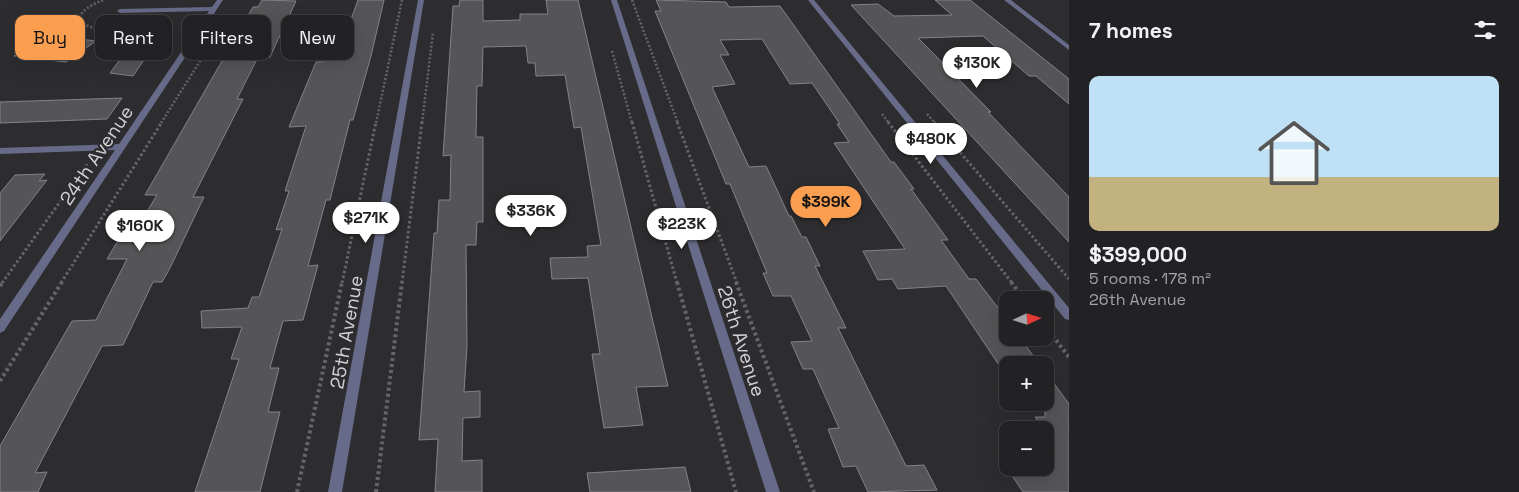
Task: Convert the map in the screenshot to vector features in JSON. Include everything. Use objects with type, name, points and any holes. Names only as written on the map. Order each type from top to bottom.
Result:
[{"type":"street","name":"24th Avenue","points":[[0,328],[220,0]]},
{"type":"street","name":"25th Avenue","points":[[335,492],[422,0]]},
{"type":"street","name":"26th Avenue","points":[[614,0],[773,492]]},
{"type":"street","points":[[811,0],[1069,316]]},
{"type":"street","points":[[1007,0],[1069,48]]},
{"type":"street","points":[[120,11],[214,9]]},
{"type":"street","points":[[0,151],[121,147]]},
{"type":"path","points":[[297,492],[402,0]]},
{"type":"path","points":[[632,0],[814,492]]},
{"type":"path","points":[[376,492],[434,27]]},
{"type":"path","points":[[610,44],[736,492]]},
{"type":"path","points":[[0,381],[200,60]]},
{"type":"path","points":[[879,110],[1018,291]]},
{"type":"path","points":[[924,111],[1069,279]]},
{"type":"path","points":[[0,286],[90,159]]},
{"type":"path","points":[[1054,338],[1069,357]]},
{"type":"building","points":[[262,0],[296,1],[290,15],[281,15],[281,33],[271,55],[271,15],[248,15],[253,7],[258,7]]},
{"type":"building","points":[[358,0],[384,0],[353,120],[350,120],[330,200],[326,200],[308,266],[318,265],[303,320],[283,321],[270,368],[279,368],[268,412],[280,412],[260,492],[195,492],[239,359],[231,359],[242,327],[202,328],[201,311],[248,308],[252,297],[259,297],[282,229],[276,230],[289,191],[285,191],[306,126],[289,127],[316,62],[323,62],[324,60],[354,60],[353,15]]},
{"type":"building","points":[[460,0],[483,0],[483,21],[520,20],[520,14],[548,14],[546,0],[578,0],[668,386],[636,387],[643,425],[604,428],[592,354],[600,354],[588,278],[552,279],[550,258],[588,257],[587,246],[601,245],[581,127],[574,128],[565,75],[536,76],[535,63],[528,63],[526,46],[483,47],[482,86],[477,86],[476,137],[483,137],[483,222],[477,222],[476,245],[466,245],[467,346],[464,392],[480,391],[480,417],[463,418],[462,461],[482,460],[482,492],[435,492],[438,439],[419,440],[434,233],[437,233],[439,200],[450,200],[451,155],[443,156],[453,6],[459,6]]},
{"type":"building","points":[[656,0],[726,2],[729,7],[780,6],[891,162],[894,162],[914,189],[911,189],[948,240],[941,240],[969,279],[976,279],[999,309],[999,346],[1026,346],[1033,356],[999,356],[999,365],[946,286],[898,289],[892,279],[878,280],[863,251],[905,249],[834,143],[849,142],[837,124],[840,124],[812,83],[790,84],[762,39],[720,40],[729,55],[720,55],[735,84],[712,87],[749,167],[766,166],[789,216],[791,216],[802,237],[806,237],[820,266],[815,266],[846,328],[838,328],[906,466],[924,465],[937,490],[868,492],[856,466],[843,467],[828,429],[839,428],[813,369],[803,369],[791,342],[812,341],[791,296],[773,296],[763,273],[767,273],[730,184],[726,184],[655,11],[661,11]]},
{"type":"building","points":[[935,0],[970,0],[1069,79],[1069,104],[1036,76],[1029,76],[983,36],[918,38],[991,112],[988,112],[1069,197],[1069,242],[851,5],[878,4],[894,16],[952,15]]},
{"type":"building","points":[[85,40],[95,42],[85,49]]},
{"type":"building","points":[[49,60],[69,60],[66,62]]},
{"type":"building","points":[[120,60],[144,60],[133,76],[110,73]]},
{"type":"building","points":[[223,60],[256,60],[237,99],[243,99],[193,197],[204,197],[170,268],[162,282],[153,282],[123,345],[102,346],[35,473],[47,472],[38,492],[0,492],[0,446],[72,321],[96,320],[127,259],[107,259],[122,234],[134,233],[157,195],[145,195]]},
{"type":"building","points":[[122,98],[107,119],[0,123],[0,102]]},
{"type":"building","points":[[45,174],[39,181],[47,180],[0,241],[0,193],[15,175]]},
{"type":"building","points":[[1054,383],[1069,404],[1069,492],[1023,492],[1012,476],[1054,476],[1054,421],[1038,421],[1035,417],[1045,417],[1045,411],[1054,411]]},
{"type":"building","points":[[685,467],[691,492],[590,492],[587,473]]}]
